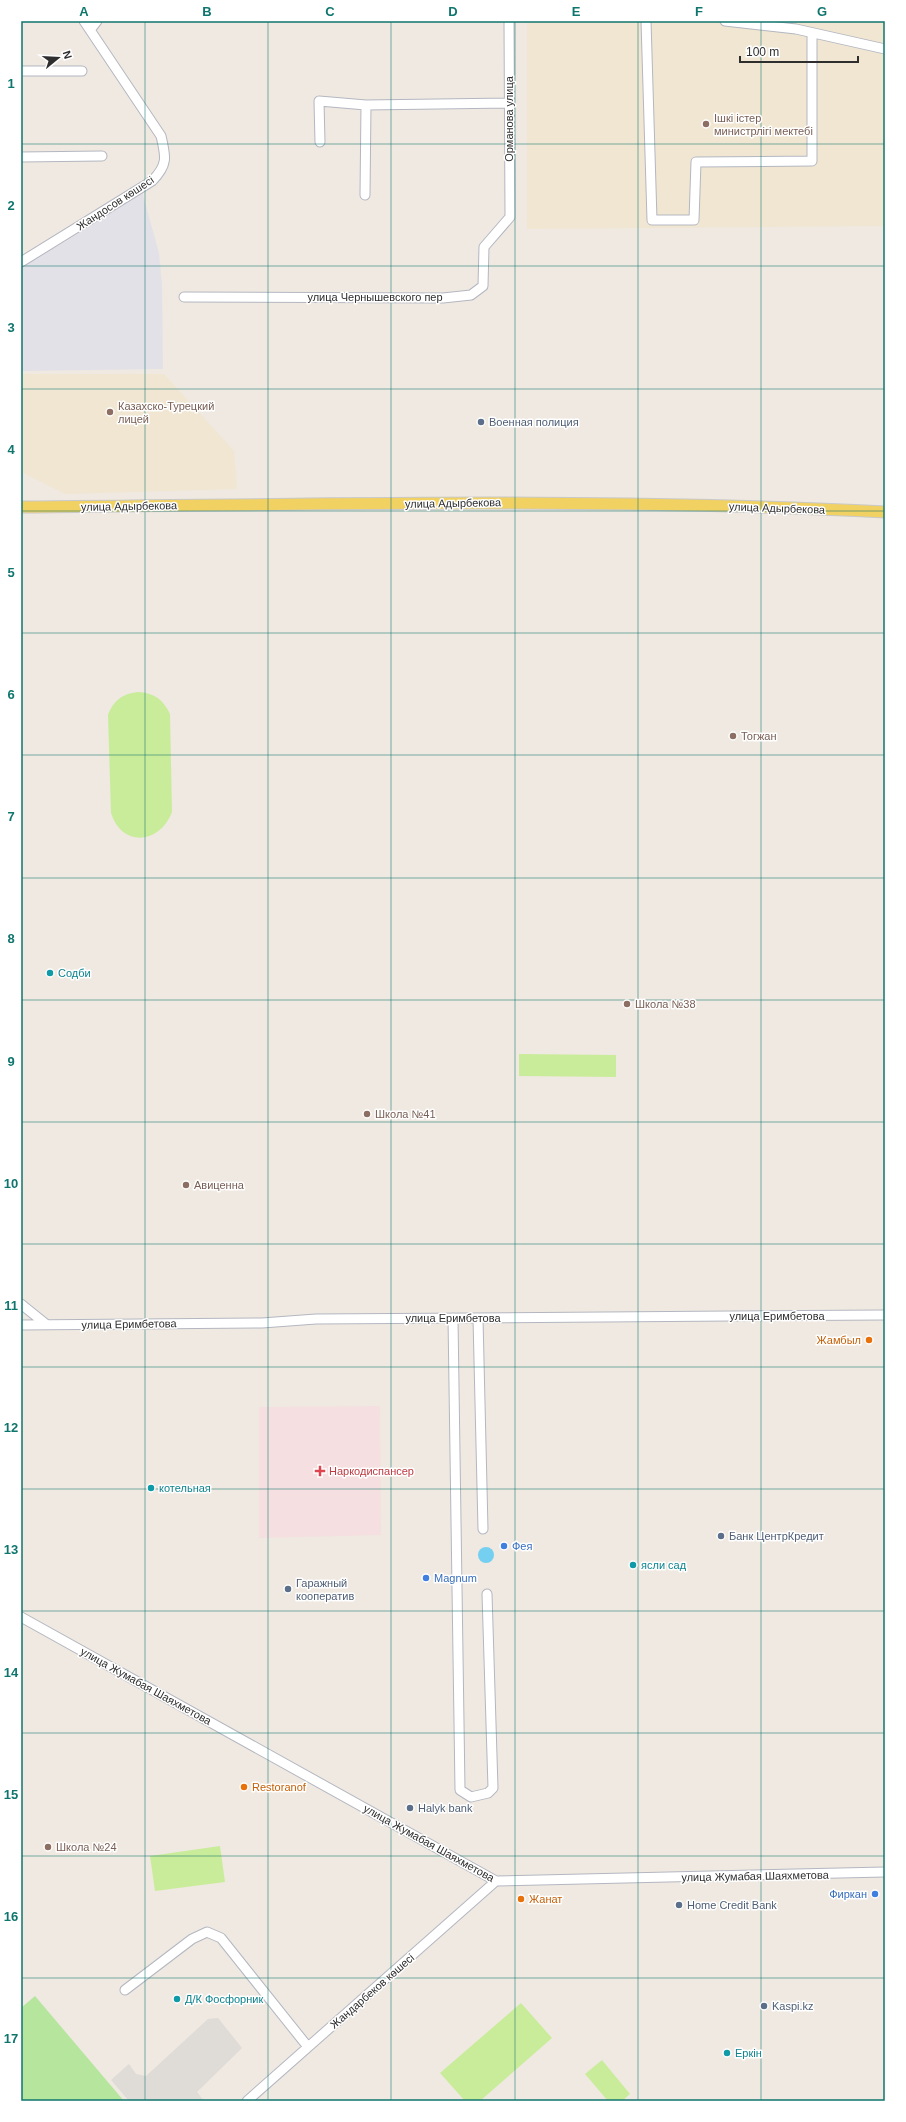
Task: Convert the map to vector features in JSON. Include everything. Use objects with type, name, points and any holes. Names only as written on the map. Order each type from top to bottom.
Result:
[{"type":"main road","name":"улица Адырбекова","points":[[21,507],[548,502],[765,506],[885,512]]},
{"type":"street","name":"Жандосов көшесі","points":[[21,262],[152,181],[162,170],[166,155],[162,136],[84,21]]},
{"type":"street","points":[[90,30],[97,21]]},
{"type":"street","name":"Орманова улица","points":[[508,21],[510,217]]},
{"type":"street","points":[[646,21],[652,220],[694,220],[696,162],[812,161],[812,33]]},
{"type":"street","points":[[726,21],[812,33],[885,48]]},
{"type":"street","points":[[21,71],[82,71]]},
{"type":"street","points":[[320,142],[319,101],[366,105],[509,103]]},
{"type":"street","points":[[365,195],[366,105]]},
{"type":"street","points":[[21,157],[102,156]]},
{"type":"street","name":"улица Чернышевского пер","points":[[184,297],[444,298],[471,294],[483,286],[484,246],[510,217]]},
{"type":"street","points":[[21,1304],[47,1325]]},
{"type":"street","name":"улица Еримбетова","points":[[21,1325],[453,1318],[885,1315]]},
{"type":"street","points":[[453,1318],[460,1790],[471,1797],[488,1794],[493,1788],[487,1594]]},
{"type":"street","points":[[478,1318],[483,1529]]},
{"type":"street","name":"улица Жумабая Шаяхметова","points":[[21,1617],[496,1881],[885,1872]]},
{"type":"street","name":"Жандарбеков көшесі","points":[[248,2101],[496,1881]]},
{"type":"street","points":[[125,1990],[192,1939],[207,1932],[221,1938],[308,2048]]},
{"type":"shaded area","name":"Ішкі істер министрлігі мектебі","points":[[527,21],[885,21],[885,226],[527,229]]},
{"type":"shaded area","points":[[142,192],[159,253],[162,285],[163,369],[21,371],[21,266],[63,243]]},
{"type":"shaded area","name":"Казахско-Турецкий лицей","points":[[21,374],[164,374],[234,451],[237,489],[65,494],[21,472]]},
{"type":"shaded area","name":"Наркодиспансер","points":[[380,1406],[381,1535],[259,1538],[259,1407]]},
{"type":"shaded area","points":[[218,2018],[242,2048],[197,2092],[204,2101],[129,2101],[111,2080],[129,2064],[136,2074],[146,2076],[208,2019]]},
{"type":"green space","points":[[138,692],[153,695],[164,704],[170,714],[172,812],[166,823],[159,831],[150,836],[141,838],[132,837],[123,832],[116,824],[111,813],[108,715],[113,705],[119,699],[127,694]]},
{"type":"green space","points":[[519,1054],[616,1055],[616,1077],[519,1076]]},
{"type":"green space","points":[[220,1846],[225,1882],[155,1891],[150,1856]]},
{"type":"green space","points":[[35,1996],[124,2101],[21,2101],[21,2008]]},
{"type":"green space","points":[[521,2003],[552,2038],[480,2101],[465,2101],[440,2073]]},
{"type":"green space","points":[[602,2060],[630,2094],[622,2101],[608,2101],[585,2074]]},
{"type":"water","points":[[486,1547],[492,1549],[494,1555],[492,1561],[486,1563],[480,1561],[478,1555],[480,1549]]},
{"type":"place","name":"Ішкі істер министрлігі мектебі","points":[[706,124]]},
{"type":"place","name":"Казахско-Турецкий лицей","points":[[110,412]]},
{"type":"place","name":"Военная полиция","points":[[481,422]]},
{"type":"place","name":"Тогжан","points":[[733,736]]},
{"type":"place","name":"Содби","points":[[50,973]]},
{"type":"place","name":"Школа №38","points":[[627,1004]]},
{"type":"place","name":"Школа №41","points":[[367,1114]]},
{"type":"place","name":"Авиценна","points":[[186,1185]]},
{"type":"place","name":"Жамбыл","points":[[869,1340]]},
{"type":"place","name":"Наркодиспансер","points":[[320,1471]]},
{"type":"place","name":"котельная","points":[[151,1488]]},
{"type":"place","name":"Банк ЦентрКредит","points":[[721,1536]]},
{"type":"place","name":"Фея","points":[[504,1546]]},
{"type":"place","name":"ясли сад","points":[[633,1565]]},
{"type":"place","name":"Magnum","points":[[426,1578]]},
{"type":"place","name":"Гаражный кооператив","points":[[288,1589]]},
{"type":"place","name":"Restoranof","points":[[244,1787]]},
{"type":"place","name":"Halyk bank","points":[[410,1808]]},
{"type":"place","name":"Школа №24","points":[[48,1847]]},
{"type":"place","name":"Фиркан","points":[[875,1894]]},
{"type":"place","name":"Жанат","points":[[521,1899]]},
{"type":"place","name":"Home Credit Bank","points":[[679,1905]]},
{"type":"place","name":"Д/К Фосфорник","points":[[177,1999]]},
{"type":"place","name":"Kaspi.kz","points":[[764,2006]]},
{"type":"place","name":"Еркін","points":[[727,2053]]}]
